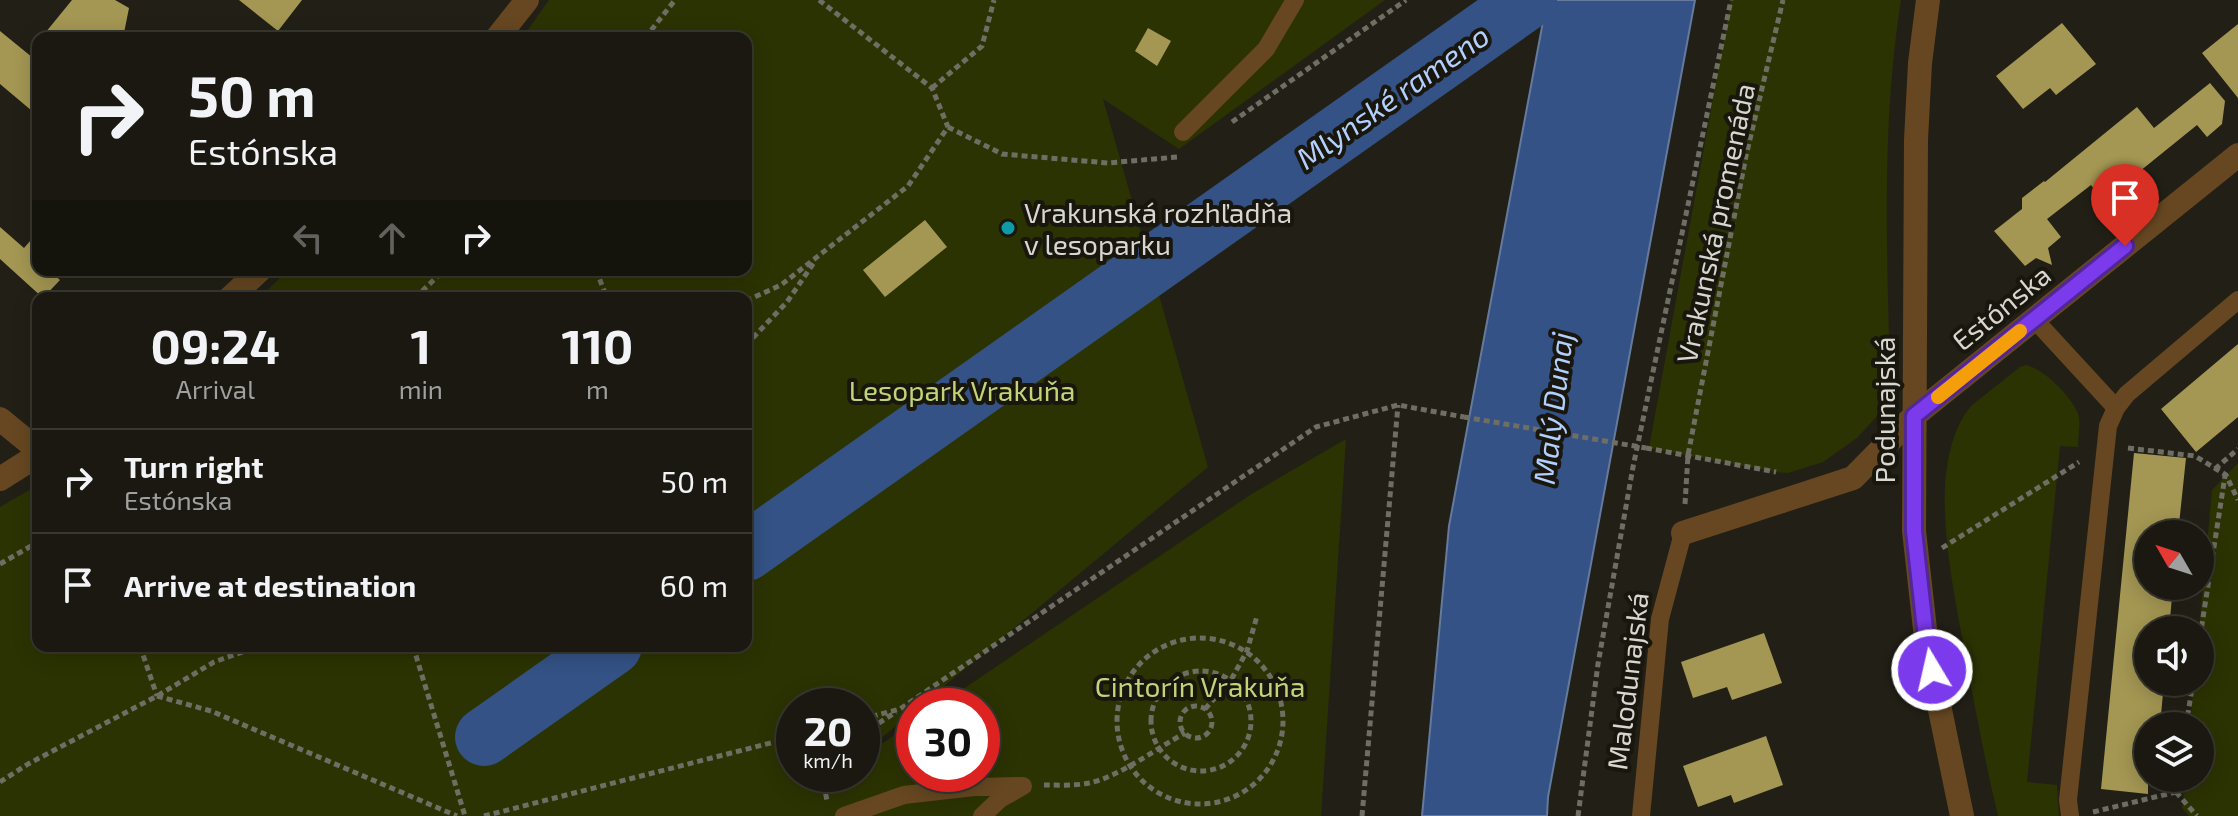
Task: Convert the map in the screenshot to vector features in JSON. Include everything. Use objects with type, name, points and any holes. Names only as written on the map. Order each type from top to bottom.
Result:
[{"type":"street","points":[[502,32],[527,0]]},
{"type":"street","name":"Podunajská","points":[[1928,0],[1920,63],[1916,140],[1916,551],[1927,647],[1962,816]]},
{"type":"street","name":"Estónska","points":[[1914,416],[2238,155]]},
{"type":"street","points":[[236,292],[254,276]]},
{"type":"street","points":[[1683,533],[1853,478],[1914,416]]},
{"type":"street","points":[[0,419],[32,448]]},
{"type":"street","points":[[0,479],[32,457]]},
{"type":"lane","points":[[1183,132],[1266,49],[1295,0]]},
{"type":"lane","points":[[2070,816],[2068,800],[2108,426],[2127,394],[2238,300]]},
{"type":"lane","points":[[2034,319],[2116,408]]},
{"type":"lane","name":"Malodunajská","points":[[1641,816],[1660,619],[1683,533]]},
{"type":"lane","points":[[844,816],[904,795],[974,787],[1023,786]]},
{"type":"lane","points":[[982,816],[1000,799],[1023,786]]},
{"type":"path","points":[[650,32],[675,0]]},
{"type":"path","points":[[752,298],[781,285],[908,186],[948,127],[932,88],[819,0]]},
{"type":"path","points":[[932,88],[982,46],[994,0]]},
{"type":"path","points":[[1578,816],[1598,664],[1633,467],[1731,0]]},
{"type":"path","name":"Vrakunská promenáda","points":[[1683,533],[1688,455],[1746,156],[1783,0]]},
{"type":"path","points":[[752,339],[787,302],[818,256]]},
{"type":"path","points":[[421,292],[438,276]]},
{"type":"path","points":[[1362,816],[1398,405]]},
{"type":"path","points":[[931,688],[1316,427],[1398,405],[1788,473]]},
{"type":"path","points":[[1941,549],[2106,445],[2195,456],[2226,475],[2238,500]]},
{"type":"path","points":[[2214,470],[2238,449]]},
{"type":"path","points":[[2203,616],[2226,475]]},
{"type":"path","points":[[0,564],[32,545]]},
{"type":"path","points":[[1205,709],[1231,680],[1247,651],[1257,616]]},
{"type":"path","points":[[1199,637],[1224,640],[1247,651],[1267,670],[1280,693],[1284,720],[1280,747],[1268,771],[1248,789],[1224,801],[1198,804],[1171,799],[1148,786],[1130,766],[1119,743],[1116,718],[1121,693],[1133,670],[1151,653],[1174,641],[1199,637]]},
{"type":"path","points":[[142,652],[157,696]]},
{"type":"path","points":[[0,782],[214,662],[242,652]]},
{"type":"path","points":[[415,652],[465,816]]},
{"type":"path","points":[[1187,673],[1217,673],[1231,680],[1248,703],[1251,718],[1250,732],[1244,746],[1235,757],[1209,770],[1194,770],[1168,758],[1153,733],[1151,718],[1162,690],[1173,679],[1187,673]]},
{"type":"path","points":[[157,696],[211,711],[457,816]]},
{"type":"path","points":[[1195,705],[1205,709],[1212,723],[1208,732],[1194,738],[1185,733],[1180,724],[1185,709],[1195,705]]},
{"type":"path","points":[[1023,786],[1090,783],[1130,766],[1185,733]]},
{"type":"path","points":[[484,816],[776,742]]},
{"type":"path","points":[[2089,813],[2176,792],[2197,816]]},
{"type":"green space","name":"Lesopark Vrakuňa","points":[[549,0],[1385,0],[1179,149],[1103,99],[1208,467],[942,688],[896,688],[896,726],[880,739],[880,688],[776,688],[776,792],[880,792],[880,745],[896,734],[896,792],[1000,792],[1000,688],[965,688],[1250,495],[1346,439],[1321,816],[0,816],[0,507],[32,488],[32,652],[752,652],[752,292],[265,292],[282,276],[752,276],[752,32],[526,32]]},
{"type":"green space","points":[[1731,0],[1901,0],[1888,141],[1890,378],[1887,405],[1857,438],[1823,462],[1788,473],[1649,448]]},
{"type":"green space","points":[[2026,365],[2041,372],[2064,392],[2075,407],[2079,422],[2078,447],[2060,446],[2027,782],[2057,785],[2059,816],[1998,816],[1959,619],[1946,524],[1947,465],[1960,424],[1971,406]]},
{"type":"green space","points":[[2238,463],[2238,816],[2189,816],[2182,808],[2184,792],[2214,792],[2214,712],[2191,712],[2193,696],[2214,696],[2214,616],[2200,616],[2202,600],[2214,600],[2214,520],[2209,520],[2212,490]]},
{"type":"water","name":"Malý Dunaj","points":[[1547,0],[1695,0],[1548,797],[1547,816],[1422,816],[1449,526]]},
{"type":"building","points":[[72,0],[115,0],[129,8],[124,32],[46,32]]},
{"type":"building","points":[[239,0],[302,0],[278,31]]},
{"type":"building","points":[[2062,23],[2096,64],[2056,95],[2050,88],[2023,109],[1996,76]]},
{"type":"building","points":[[2238,24],[2238,98],[2202,53]]},
{"type":"building","points":[[1148,28],[1171,41],[1157,66],[1135,51]]},
{"type":"building","points":[[0,31],[32,57],[32,111],[0,84]]},
{"type":"building","points":[[2210,83],[2225,101],[2222,124],[2207,137],[2197,125],[2129,180],[2123,172],[2098,194],[2091,185],[2047,219],[2061,237],[2048,248],[2052,265],[2036,258],[2025,266],[1994,231],[2022,209],[2022,198],[2137,107],[2154,128]]},
{"type":"building","points":[[925,220],[947,247],[885,297],[863,270]]},
{"type":"building","points":[[0,227],[24,248],[32,239],[32,276],[56,276],[60,280],[49,292],[36,292],[0,259]]},
{"type":"building","points":[[2238,344],[2238,417],[2196,452],[2161,409]]},
{"type":"building","points":[[2134,453],[2186,458],[2179,520],[2134,520],[2134,600],[2172,600],[2170,616],[2134,616],[2134,696],[2163,696],[2161,712],[2134,712],[2134,792],[2148,794],[2101,789]]},
{"type":"building","points":[[1764,633],[1782,683],[1732,700],[1727,687],[1693,698],[1681,662]]},
{"type":"building","points":[[1766,736],[1783,785],[1734,803],[1731,795],[1698,807],[1683,766]]},
{"type":"waterway","name":"Mlynské rameno","points":[[752,548],[1528,0]]},
{"type":"waterway","name":"Mlynské rameno","points":[[484,737],[604,652]]},
{"type":"slow traffic","points":[[1938,397],[2020,331]]},
{"type":"place","name":"Vrakunská rozhľadňa v lesoparku","points":[[1008,228]]},
{"type":"route","points":[[1932,670],[1914,531],[1914,416],[2125,246]]},
{"type":"park label","name":"Cintorín Vrakuňa","points":[[1200,686]]}]
